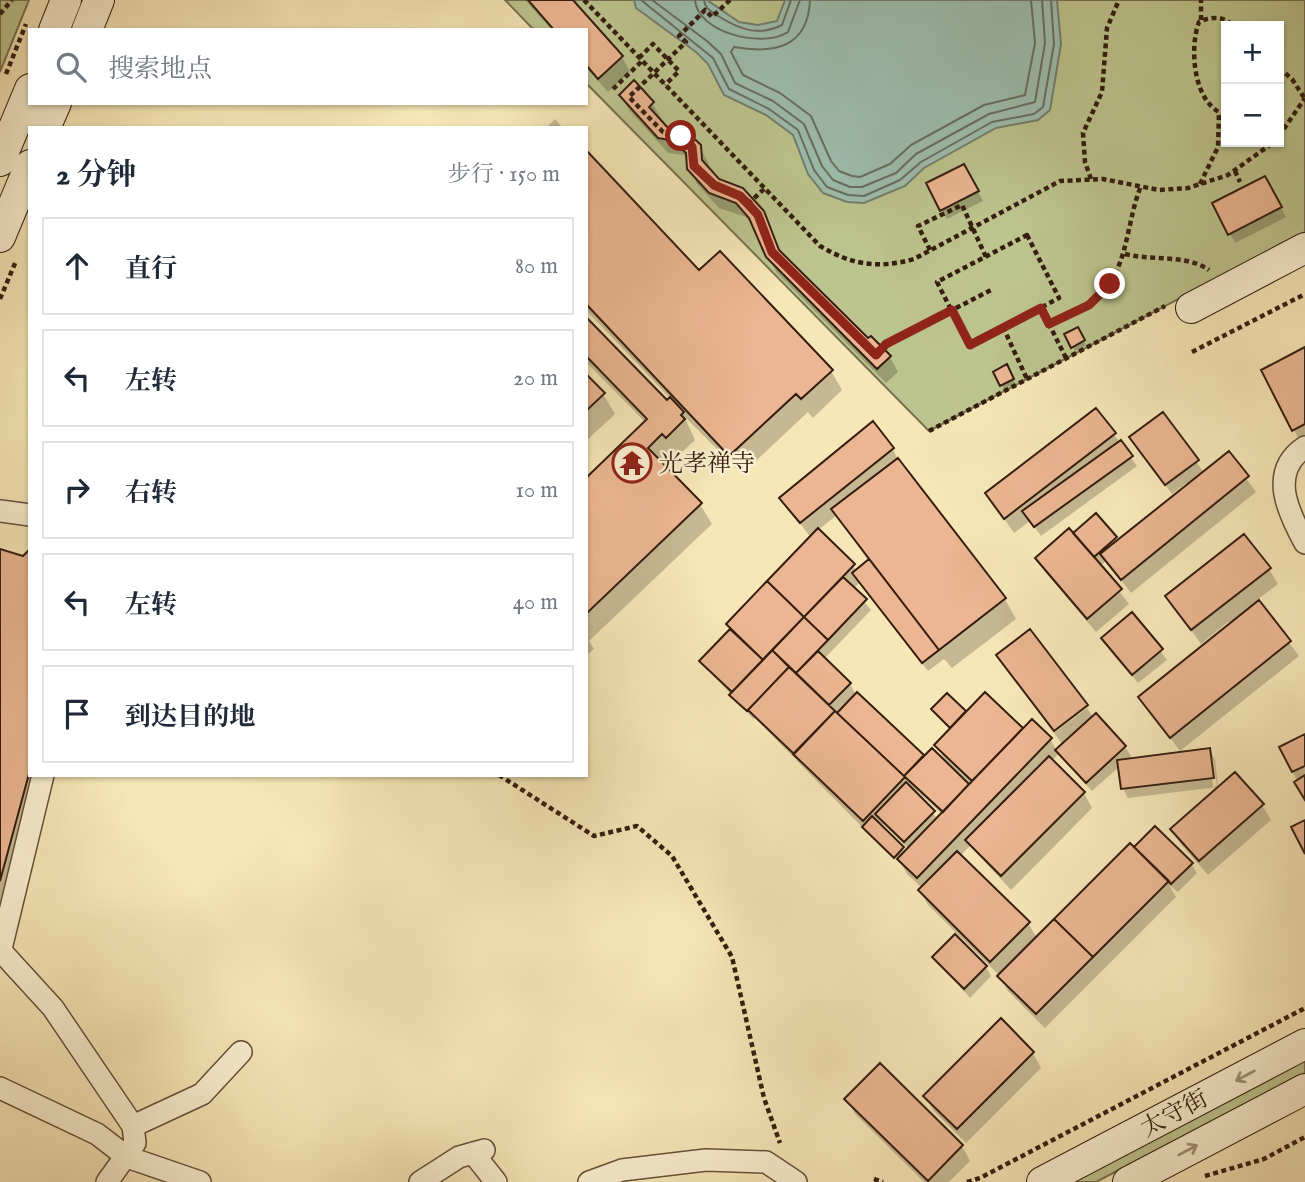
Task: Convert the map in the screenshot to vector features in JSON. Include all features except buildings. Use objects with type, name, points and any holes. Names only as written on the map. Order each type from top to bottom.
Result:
[{"type":"street","points":[[42,21],[66,0]]},
{"type":"street","points":[[88,28],[99,0]]},
{"type":"street","points":[[0,161],[16,86]]},
{"type":"street","points":[[47,126],[55,105]]},
{"type":"street","points":[[0,237],[28,170]]},
{"type":"street","points":[[1186,310],[1305,248]]},
{"type":"street","points":[[1186,310],[1305,265]]},
{"type":"street","points":[[1305,447],[1294,454],[1285,474],[1283,496],[1305,543]]},
{"type":"street","points":[[0,511],[28,516]]},
{"type":"street","points":[[43,777],[0,952],[54,1008],[133,1126],[135,1143],[107,1182]]},
{"type":"street","name":"太守街","points":[[1042,1182],[1305,1044]]},
{"type":"street","points":[[133,1126],[202,1094],[241,1052]]},
{"type":"street","points":[[0,1088],[97,1134],[150,1173],[200,1182]]},
{"type":"street","name":"太守街","points":[[1128,1182],[1305,1088]]},
{"type":"street","points":[[420,1182],[458,1157],[479,1152],[496,1182]]},
{"type":"street","points":[[589,1182],[622,1170],[706,1160],[766,1162],[794,1181]]},
{"type":"path","points":[[0,14],[12,0]]},
{"type":"path","points":[[584,0],[820,246],[843,260],[868,265],[894,265],[930,250],[1060,181],[1091,179],[1175,190],[1200,185],[1235,171],[1267,147]]},
{"type":"path","points":[[730,0],[712,17],[705,10],[679,36],[685,42],[629,97],[663,132],[681,136],[692,147],[694,166],[714,185],[740,196],[748,204],[758,215],[772,252],[878,357],[886,344],[993,289]]},
{"type":"path","points":[[1091,179],[1084,162],[1083,133],[1102,92],[1107,28],[1119,0]]},
{"type":"path","points":[[1200,185],[1218,146],[1219,112],[1207,97],[1194,70],[1194,41],[1201,20],[1201,0]]},
{"type":"path","points":[[1201,20],[1222,18],[1226,21]]},
{"type":"path","points":[[613,89],[653,44],[679,71],[665,85]]},
{"type":"path","points":[[16,86],[28,56]]},
{"type":"path","points":[[1284,72],[1305,98],[1284,129]]},
{"type":"path","points":[[1235,171],[1240,182]]},
{"type":"path","points":[[1049,324],[1089,305],[1110,284],[1125,254],[1141,186]]},
{"type":"path","points":[[748,204],[765,188]]},
{"type":"path","points":[[930,250],[918,226],[962,205],[986,257]]},
{"type":"path","points":[[1027,236],[1059,298],[1041,308],[970,345],[937,282],[1027,236]]},
{"type":"path","points":[[1125,254],[1146,260],[1185,260],[1201,265],[1215,279]]},
{"type":"path","points":[[1192,352],[1305,294]]},
{"type":"path","points":[[1041,308],[1066,358]]},
{"type":"path","points":[[929,430],[1066,358],[1186,310]]},
{"type":"path","points":[[1003,327],[1027,379]]},
{"type":"path","points":[[502,777],[594,836],[638,826],[672,856],[733,957],[764,1098],[794,1181]]},
{"type":"path","points":[[967,1182],[980,1178],[1305,1008]]},
{"type":"path","points":[[1201,1178],[1264,1159],[1305,1137]]},
{"type":"path","points":[[874,1179],[883,1182]]},
{"type":"green space","points":[[0,0],[29,0],[0,72]]},
{"type":"green space","points":[[505,0],[1305,0],[1305,232],[929,431],[588,85],[588,28],[532,28]]},
{"type":"green space","points":[[1305,1059],[1305,1073],[1096,1182],[1070,1182]]},
{"type":"water","points":[[634,0],[707,0],[739,22],[758,25],[777,21],[785,0],[1057,0],[1061,44],[1050,110],[1038,120],[996,128],[924,168],[905,186],[864,203],[847,202],[823,193],[808,174],[793,135],[766,115],[724,95],[708,64],[696,52],[636,8]]},
{"type":"place","name":"光孝禅寺","points":[[632,463]]},
{"type":"route","points":[[681,136],[692,147],[694,166],[714,185],[740,196],[748,204],[758,215],[772,252],[876,355],[886,344],[952,310],[970,345],[1041,308],[1049,324],[1089,305],[1110,284]]}]
